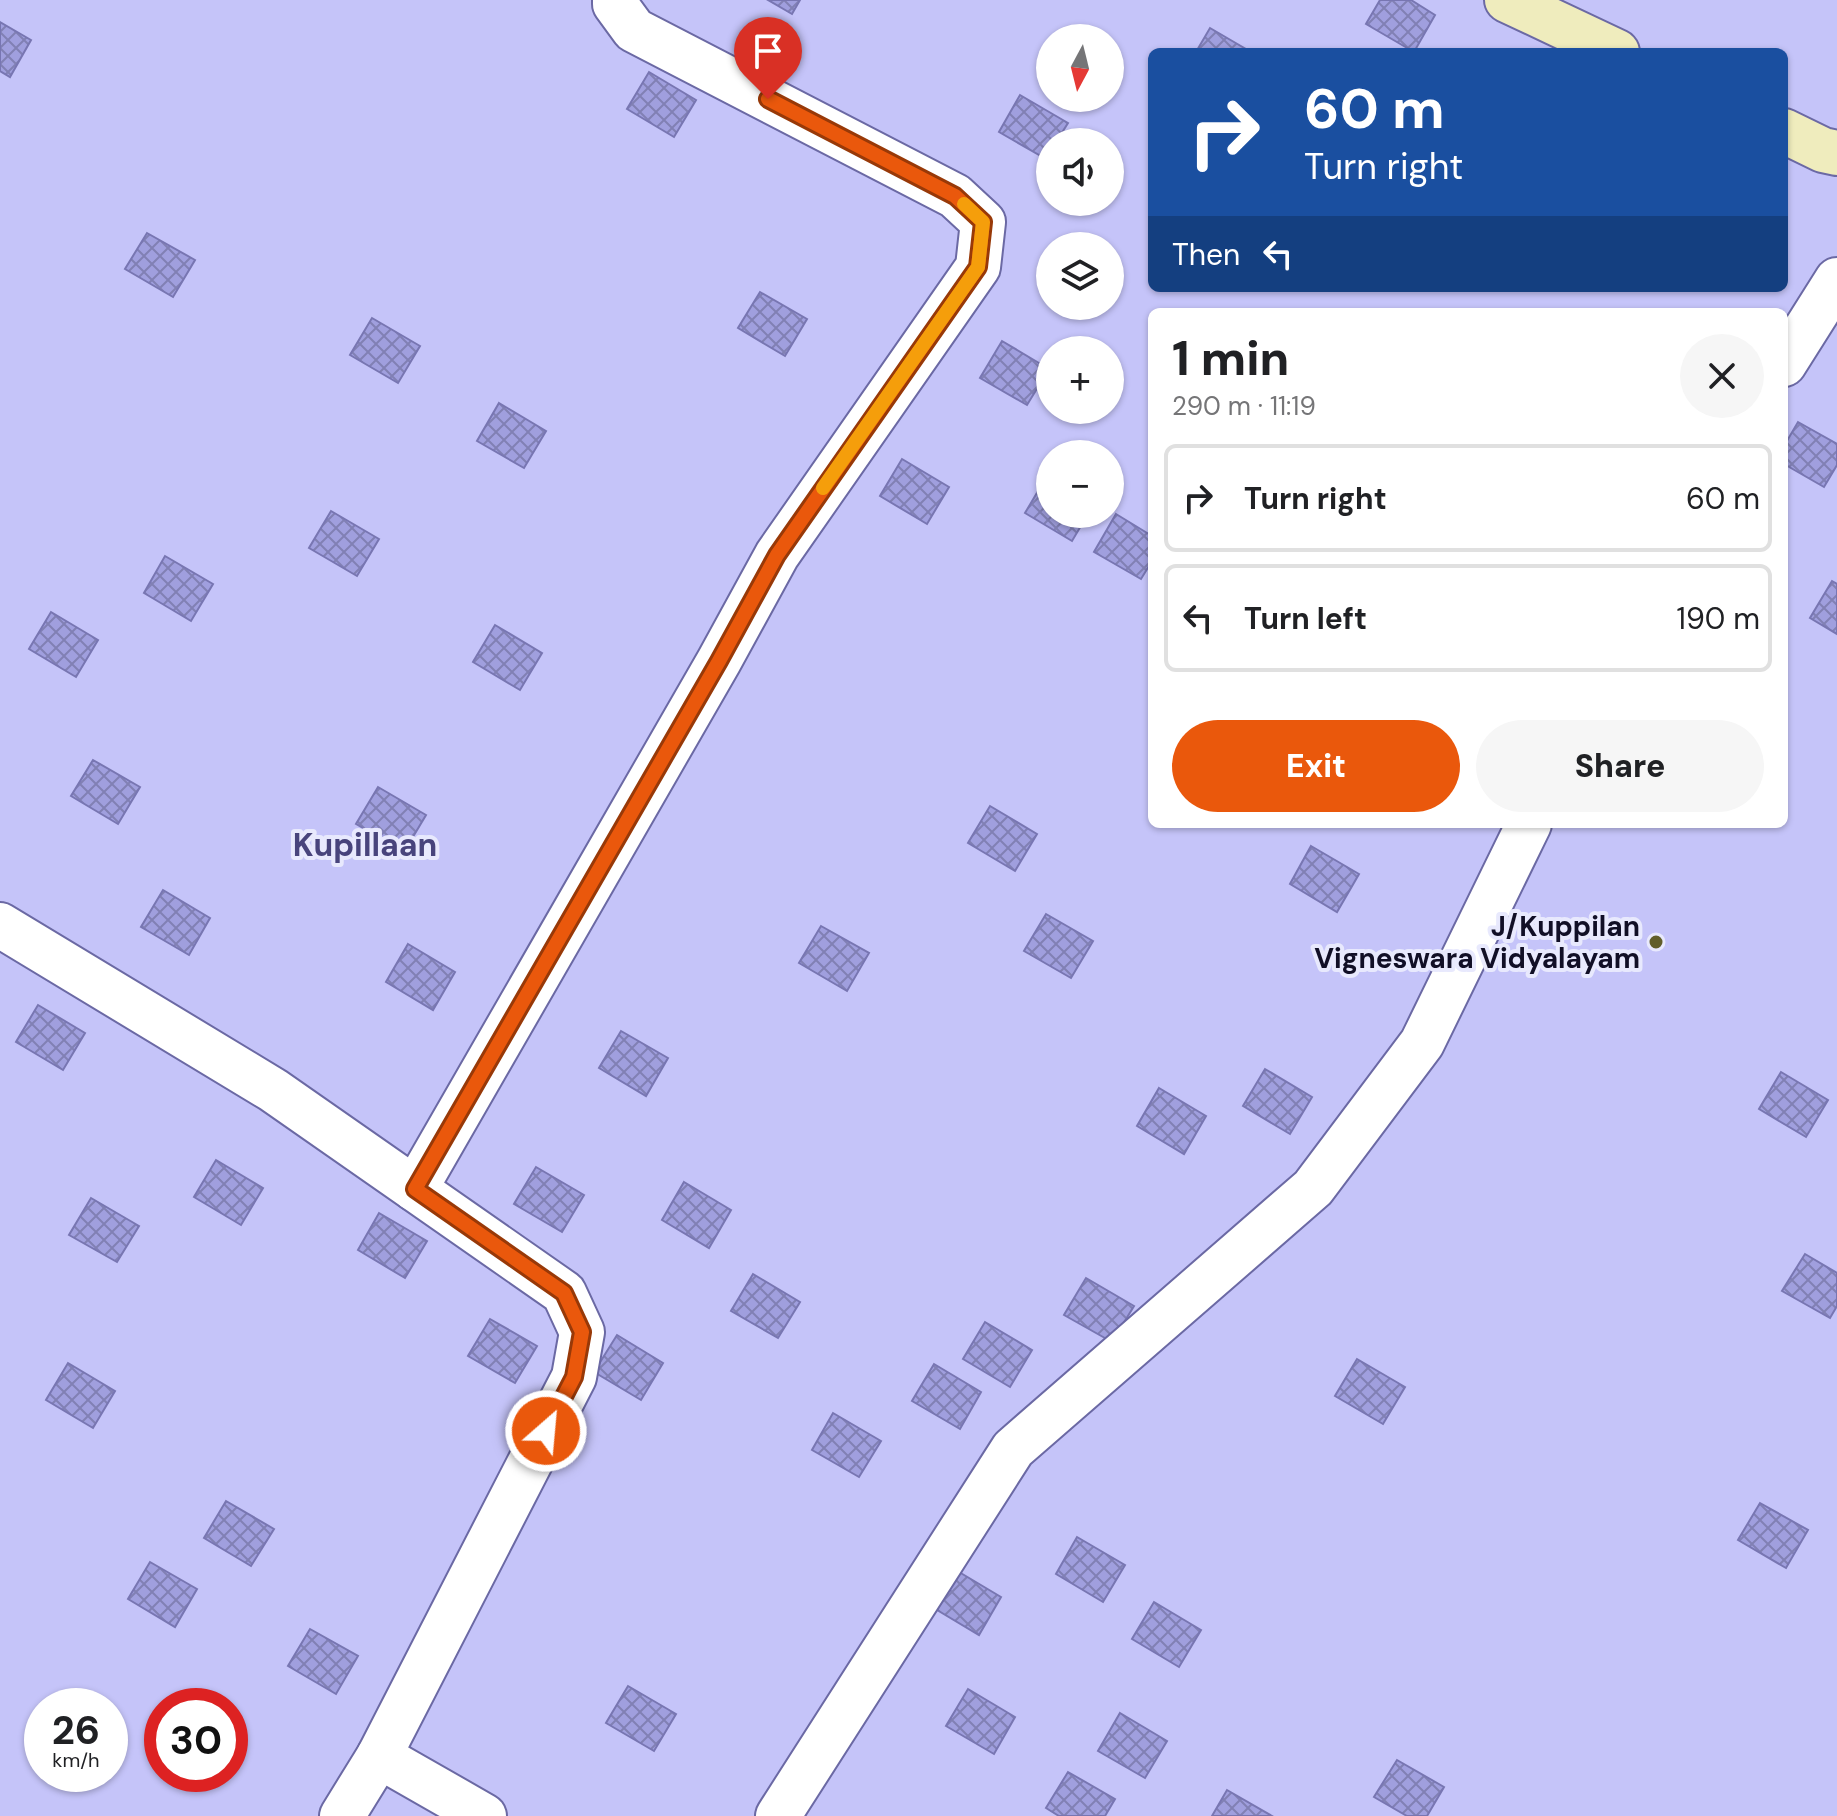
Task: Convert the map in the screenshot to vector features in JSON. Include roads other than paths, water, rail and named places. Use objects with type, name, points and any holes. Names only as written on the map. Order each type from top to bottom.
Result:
[{"type":"street","points":[[415,1189],[777,555],[978,267],[983,222],[955,196],[634,30],[615,0]]},
{"type":"street","points":[[1507,0],[1609,48]]},
{"type":"street","points":[[1788,133],[1823,150],[1837,153]]},
{"type":"street","points":[[1788,358],[1837,280]]},
{"type":"street","points":[[778,1816],[1013,1449],[1313,1188],[1422,1043],[1527,828]]},
{"type":"street","points":[[0,925],[273,1090],[564,1293],[582,1332],[574,1377],[379,1756],[342,1816]]},
{"type":"street","points":[[379,1756],[484,1816]]},
{"type":"place","name":"J/Kuppilan Vigneswara Vidyalayam","points":[[1656,942]]},
{"type":"district","name":"Kupillaan","points":[[365,845]]}]
